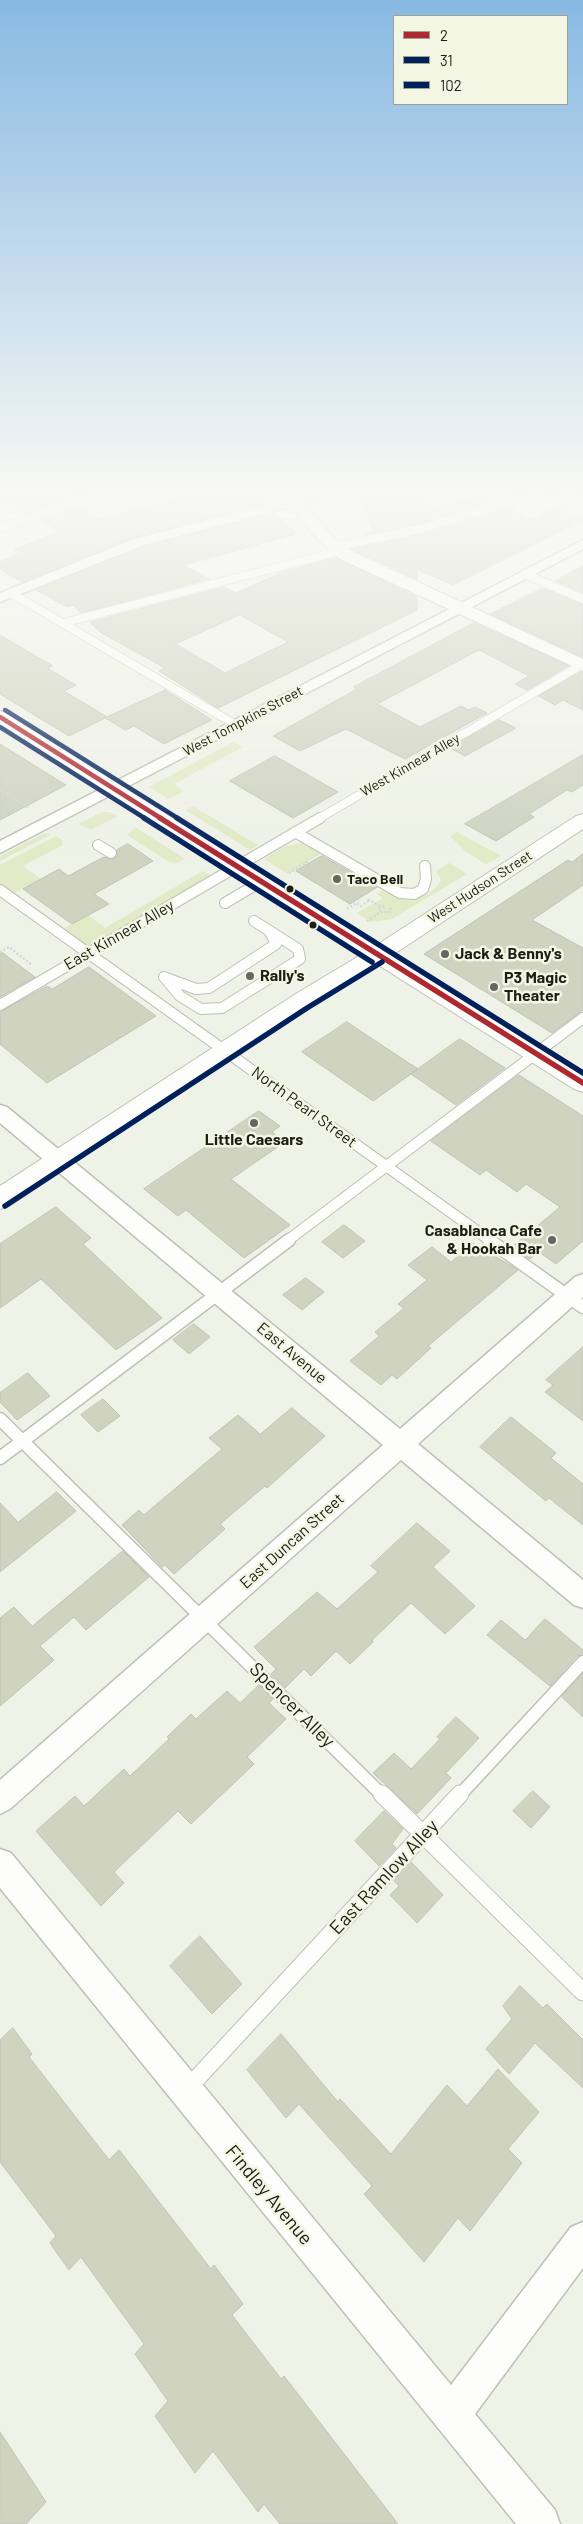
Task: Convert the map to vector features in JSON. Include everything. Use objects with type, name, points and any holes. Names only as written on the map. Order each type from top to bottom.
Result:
[{"type":"main road","points":[[474,615],[582,665]]},
{"type":"main road","points":[[0,717],[583,1083]]},
{"type":"main road","name":"West Hudson Street","points":[[0,1199],[583,820]]},
{"type":"street","name":"West Tompkins Street","points":[[0,848],[446,615]]},
{"type":"street","name":"East Avenue","points":[[0,1112],[583,1596]]},
{"type":"street","name":"East Duncan Street","points":[[0,1799],[401,1444],[578,1296]]},
{"type":"street","name":"Findley Avenue","points":[[0,1864],[541,2524]]},
{"type":"street","points":[[452,2416],[583,2240]]},
{"type":"lane","points":[[46,615],[236,725]]},
{"type":"lane","points":[[63,623],[93,615]]},
{"type":"lane","name":"West Kinnear Alley","points":[[238,866],[582,665]]},
{"type":"lane","points":[[295,832],[400,893],[408,895],[427,884],[429,880],[425,866]]},
{"type":"lane","points":[[98,844],[111,853]]},
{"type":"lane","name":"East Kinnear Alley","points":[[0,1005],[238,866]]},
{"type":"lane","points":[[225,903],[262,881]]},
{"type":"lane","name":"North Pearl Street","points":[[0,890],[386,1166],[578,1296]]},
{"type":"lane","points":[[254,921],[269,930],[298,949],[300,959],[222,1008],[201,1009],[180,996],[164,978],[196,989],[209,988],[276,944],[275,938],[269,930]]},
{"type":"lane","points":[[0,1458],[583,1018]]},
{"type":"lane","name":"Spencer Alley","points":[[0,1419],[583,1992]]},
{"type":"lane","name":"East Ramlow Alley","points":[[185,2092],[583,1662]]},
{"type":"path","points":[[0,789],[30,809]]},
{"type":"path","points":[[346,910],[357,903],[361,906],[369,900],[392,909],[389,913],[381,912],[366,922]]},
{"type":"path","points":[[381,906],[379,909],[381,912]]},
{"type":"path","points":[[0,952],[9,947],[48,976]]},
{"type":"green space","points":[[233,742],[243,747],[174,784],[184,791],[168,799],[149,787]]},
{"type":"green space","points":[[193,806],[258,845],[250,850],[185,810]]},
{"type":"green space","points":[[102,812],[109,812],[117,816],[91,830],[78,824]]},
{"type":"green space","points":[[135,827],[185,859],[177,863],[169,862],[127,835]]},
{"type":"green space","points":[[457,832],[501,856],[486,864],[466,852],[450,836]]},
{"type":"green space","points":[[44,833],[52,834],[0,861],[0,856]]},
{"type":"green space","points":[[56,836],[62,840],[63,845],[23,866],[41,879],[13,894],[0,885],[0,865]]},
{"type":"green space","points":[[303,842],[322,853],[288,874],[264,859],[284,847]]},
{"type":"green space","points":[[449,863],[467,874],[392,919],[371,922],[357,913],[383,898],[377,894],[383,890],[398,897],[406,898],[414,898],[429,893],[436,888],[441,880],[436,871]]},
{"type":"green space","points":[[203,871],[211,876],[91,948],[63,929],[88,915],[105,928]]},
{"type":"building","points":[[118,615],[407,615],[218,708],[159,671],[165,668],[100,632],[90,622]],"holes":[[[240,615],[288,642],[225,673],[176,644]]]},
{"type":"building","points":[[493,615],[583,615],[583,657]]},
{"type":"building","points":[[474,623],[568,666],[527,690],[515,684],[529,676],[479,650],[377,704],[420,727],[461,706],[469,710],[475,707],[487,713],[405,759],[346,729],[300,751],[273,736],[357,689],[354,687]]},
{"type":"building","points":[[0,635],[53,666],[47,668],[76,685],[64,691],[107,717],[165,690],[212,720],[164,744],[134,726],[125,730],[105,718],[69,736],[0,694]]},
{"type":"building","points":[[581,672],[583,673],[583,710],[563,700],[555,705],[539,696]]},
{"type":"building","points":[[499,720],[516,728],[465,756],[450,748]]},
{"type":"building","points":[[0,744],[66,785],[0,820]]},
{"type":"building","points":[[583,755],[583,785],[572,792],[567,790],[529,814],[534,817],[496,841],[465,824]]},
{"type":"building","points":[[275,756],[338,792],[293,818],[230,781]]},
{"type":"building","points":[[128,844],[153,861],[94,894],[109,904],[72,924],[23,889],[59,869],[68,876],[104,857],[114,859],[117,856],[117,850]]},
{"type":"building","points":[[583,854],[583,885],[532,920],[583,948],[583,1010],[552,1033],[424,954],[568,860],[572,862]]},
{"type":"building","name":"Taco Bell","points":[[322,856],[377,887],[350,904],[296,871]]},
{"type":"building","points":[[0,951],[35,977],[0,997]]},
{"type":"building","points":[[89,967],[156,1016],[47,1083],[0,1044],[0,1012],[47,986],[52,989]]},
{"type":"building","points":[[347,1022],[418,1069],[373,1101],[302,1052]]},
{"type":"building","points":[[460,1039],[505,1068],[456,1105],[411,1074]]},
{"type":"building","points":[[519,1075],[583,1116],[583,1241],[556,1264],[539,1252],[530,1259],[512,1247],[560,1207],[526,1184],[517,1192],[486,1170],[480,1175],[431,1141]]},
{"type":"building","points":[[259,1111],[280,1126],[272,1132],[285,1142],[231,1179],[290,1225],[244,1258],[186,1210],[178,1216],[144,1189]]},
{"type":"building","points":[[56,1207],[91,1238],[83,1244],[162,1318],[116,1350],[41,1279],[0,1308],[0,1244]]},
{"type":"building","points":[[344,1225],[365,1241],[343,1258],[322,1242]]},
{"type":"building","points":[[473,1243],[518,1270],[428,1346],[431,1348],[397,1379],[392,1375],[381,1385],[350,1361],[379,1336],[375,1332],[404,1308],[398,1304],[427,1280],[408,1265],[432,1247],[451,1262]]},
{"type":"building","points":[[306,1278],[324,1292],[302,1310],[283,1295]]},
{"type":"building","points":[[194,1324],[210,1337],[189,1354],[173,1340]]},
{"type":"building","points":[[583,1347],[583,1421],[545,1392],[553,1385],[546,1380]]},
{"type":"building","points":[[28,1373],[50,1396],[17,1420],[0,1402],[0,1393]]},
{"type":"building","points":[[103,1399],[120,1416],[98,1432],[81,1415]]},
{"type":"building","points":[[292,1408],[325,1436],[267,1488],[265,1486],[220,1524],[225,1529],[174,1574],[165,1565],[162,1567],[122,1525],[139,1510],[144,1515],[222,1449],[209,1438],[238,1415],[260,1434]]},
{"type":"building","points":[[511,1417],[556,1453],[551,1458],[583,1484],[583,1525],[549,1498],[546,1501],[480,1447]]},
{"type":"building","points":[[57,1492],[76,1511],[0,1572],[0,1503],[18,1522]]},
{"type":"building","points":[[417,1523],[450,1551],[433,1567],[475,1606],[445,1634],[411,1603],[350,1664],[336,1651],[311,1676],[304,1669],[285,1688],[271,1674],[276,1669],[254,1647],[317,1592],[337,1609],[378,1572],[371,1566]]},
{"type":"building","points":[[123,1551],[149,1577],[86,1630],[74,1617],[40,1646],[54,1660],[0,1706],[0,1618],[14,1607],[32,1626]]},
{"type":"building","points":[[545,1619],[583,1650],[583,1654],[577,1656],[550,1686],[487,1635],[501,1620],[525,1640]]},
{"type":"building","points":[[583,1674],[583,1717],[562,1697]]},
{"type":"building","points":[[259,1685],[273,1699],[269,1703],[286,1719],[247,1757],[254,1764],[191,1824],[178,1811],[114,1872],[124,1883],[101,1906],[36,1831],[75,1796],[84,1806],[124,1769],[130,1776],[169,1739],[167,1737],[191,1714],[196,1719],[227,1691],[240,1703]]},
{"type":"building","points":[[456,1717],[479,1738],[446,1773],[451,1778],[417,1814],[373,1773],[394,1753],[411,1769],[440,1739],[437,1737]]},
{"type":"building","points":[[533,1791],[550,1807],[531,1828],[513,1811]]},
{"type":"building","points":[[384,1811],[403,1829],[392,1844],[396,1848],[379,1866],[355,1841]]},
{"type":"building","points":[[411,1862],[443,1895],[417,1923],[390,1895],[399,1886],[394,1881]]},
{"type":"building","points":[[200,1936],[242,1984],[212,2014],[170,1966]]},
{"type":"building","points":[[520,1986],[543,2008],[547,2004],[583,2040],[583,2088],[535,2043],[509,2074],[486,2049],[512,2019],[503,2006]]},
{"type":"building","points":[[13,2028],[32,2054],[29,2057],[109,2160],[119,2150],[211,2269],[214,2265],[243,2304],[232,2315],[281,2379],[284,2376],[398,2524],[280,2524],[264,2504],[258,2512],[213,2451],[195,2473],[155,2416],[168,2401],[135,2354],[144,2344],[81,2257],[69,2270],[50,2243],[56,2236],[0,2162],[0,2040]]},
{"type":"building","points":[[281,2034],[338,2102],[340,2099],[391,2154],[447,2085],[467,2106],[498,2069],[539,2112],[508,2149],[522,2163],[470,2231],[458,2218],[424,2262],[364,2194],[372,2186],[299,2104],[286,2118],[247,2070]]},
{"type":"building","points":[[0,2432],[46,2502],[26,2524],[0,2524]]},
{"type":"transit line","name":"102","points":[[5,710],[583,1073]]},
{"type":"transit line","name":"2","points":[[0,717],[583,1083]]},
{"type":"transit line","name":"31","points":[[0,727],[372,962]]},
{"type":"transit line","name":"31","points":[[5,1206],[307,1008],[382,962]]},
{"type":"place","name":"Taco Bell","points":[[337,879]]},
{"type":"place","name":"Jack & Benny's","points":[[445,954]]},
{"type":"place","name":"Rally's","points":[[250,976]]},
{"type":"place","name":"P3 Magic Theater","points":[[494,987]]},
{"type":"place","name":"Little Caesars","points":[[254,1123]]},
{"type":"place","name":"Casablanca Cafe & Hookah Bar","points":[[552,1240]]}]
